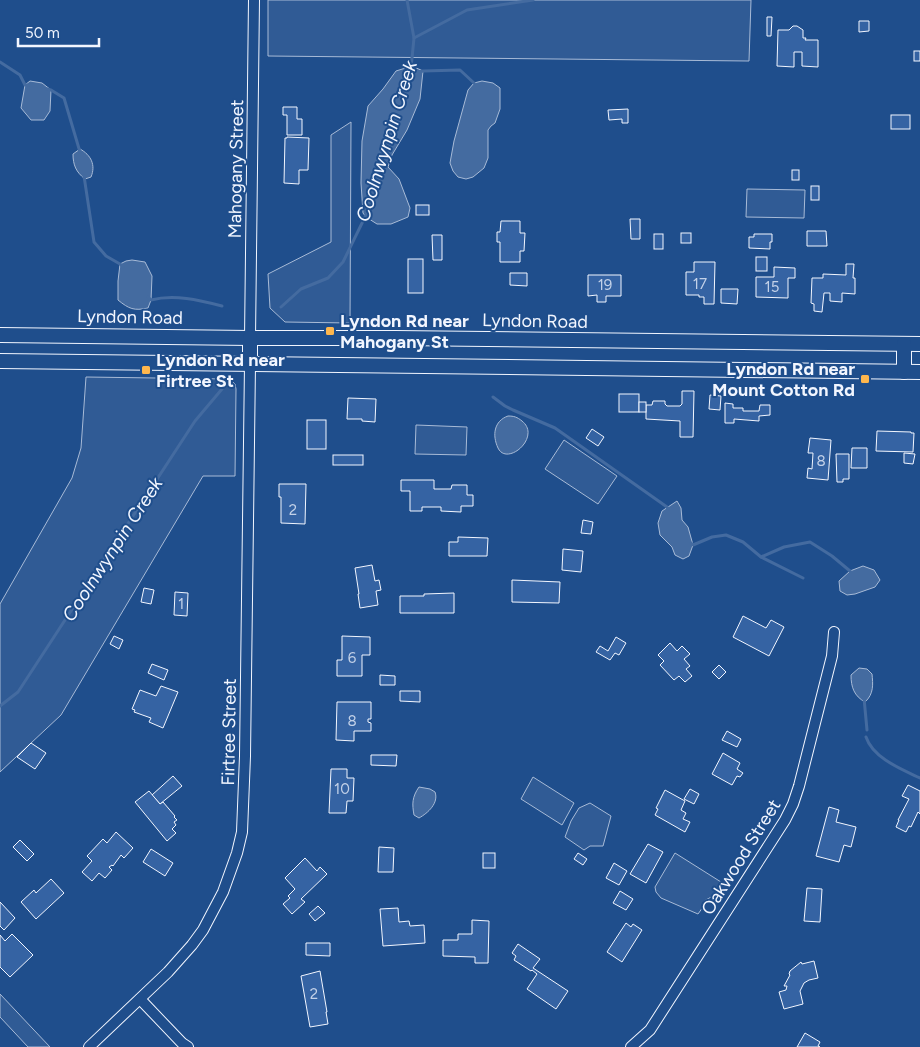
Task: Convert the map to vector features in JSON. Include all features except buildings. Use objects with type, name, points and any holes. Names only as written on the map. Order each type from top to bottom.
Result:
[{"type":"main road","name":"Lyndon Road","points":[[0,334],[920,344]]},
{"type":"main road","points":[[250,338],[250,364]]},
{"type":"main road","points":[[904,344],[904,372]]},
{"type":"main road","points":[[0,361],[920,372]]},
{"type":"street","name":"Mahogany Street","points":[[250,338],[254,0]]},
{"type":"street","name":"Firtree Street","points":[[89,1047],[181,958],[203,930],[223,892],[238,853],[242,832],[245,756],[250,364]]},
{"type":"street","name":"Oakwood Street","points":[[631,1047],[650,1030],[661,1014],[785,820],[793,804],[832,656],[834,632]]},
{"type":"street","points":[[140,999],[188,1047]]},
{"type":"shaded area","points":[[268,0],[751,0],[749,61],[268,56]]},
{"type":"shaded area","points":[[351,122],[350,323],[285,322],[270,308],[268,274],[331,242],[331,135]]},
{"type":"shaded area","points":[[747,189],[805,190],[804,218],[746,217]]},
{"type":"shaded area","points":[[86,377],[231,380],[235,384],[236,389],[235,476],[203,476],[61,715],[0,772],[0,604],[72,478],[81,448]]},
{"type":"shaded area","points":[[416,425],[467,427],[466,455],[415,454]]},
{"type":"shaded area","points":[[564,440],[617,476],[598,504],[545,469]]},
{"type":"shaded area","points":[[533,777],[574,803],[562,825],[521,799]]},
{"type":"shaded area","points":[[590,803],[611,816],[603,846],[590,846],[584,850],[565,837],[571,821],[579,808]]},
{"type":"shaded area","points":[[675,853],[721,882],[713,896],[704,901],[703,907],[698,914],[661,898],[656,892],[655,887]]},
{"type":"shaded area","points":[[0,994],[50,1047],[28,1047],[0,1017]]},
{"type":"water","points":[[412,66],[423,71],[420,99],[388,167],[399,179],[410,208],[408,217],[391,224],[377,224],[363,213],[361,183],[362,141],[368,106],[396,71]]},
{"type":"water","points":[[30,81],[42,83],[51,90],[50,111],[44,120],[31,120],[21,108],[25,85]]},
{"type":"water","points":[[482,81],[493,83],[500,88],[500,109],[495,123],[488,130],[488,158],[484,168],[473,177],[466,179],[458,177],[450,163],[468,90],[474,83]]},
{"type":"water","points":[[80,149],[90,157],[93,164],[91,177],[85,179],[77,171],[74,162],[73,154]]},
{"type":"water","points":[[132,260],[145,262],[152,276],[151,300],[148,308],[132,308],[118,300],[120,264]]},
{"type":"water","points":[[508,416],[522,421],[527,428],[528,435],[526,442],[521,448],[508,454],[502,453],[498,448],[495,433],[500,421]]},
{"type":"water","points":[[677,501],[681,508],[682,520],[688,527],[693,545],[689,556],[683,559],[675,555],[672,547],[660,535],[658,523],[662,511]]},
{"type":"water","points":[[863,566],[874,570],[880,580],[875,587],[847,595],[840,591],[839,581],[850,571]]},
{"type":"water","points":[[859,668],[867,669],[872,674],[873,685],[865,702],[856,694],[852,683],[851,675]]},
{"type":"water","points":[[419,787],[430,789],[435,792],[436,796],[432,807],[419,818],[414,815],[413,804]]},
{"type":"waterway","name":"Coolnwynpin Creek","points":[[407,0],[414,38],[411,68]]},
{"type":"waterway","points":[[414,38],[467,10],[533,0]]},
{"type":"waterway","points":[[0,62],[20,75],[25,85],[28,85]]},
{"type":"waterway","points":[[419,72],[460,70],[474,83]]},
{"type":"waterway","points":[[47,89],[64,98],[80,152]]},
{"type":"waterway","points":[[84,176],[94,242],[106,256],[123,267]]},
{"type":"waterway","name":"Coolnwynpin Creek","points":[[281,307],[301,289],[328,278],[343,262],[366,215]]},
{"type":"waterway","points":[[148,297],[151,300],[186,298],[222,306]]},
{"type":"waterway","name":"Coolnwynpin Creek","points":[[0,706],[18,692],[195,421],[222,389]]},
{"type":"waterway","points":[[493,397],[505,406],[555,428],[668,509]]},
{"type":"waterway","points":[[691,543],[693,545],[712,537],[726,535],[743,542],[761,557],[803,578]]},
{"type":"waterway","points":[[761,557],[784,547],[810,542],[832,556],[850,571]]},
{"type":"waterway","points":[[864,698],[867,730]]},
{"type":"waterway","points":[[866,737],[881,757],[896,767],[920,778]]},
{"type":"place","name":"Lyndon Rd near Mahogany St","points":[[330,331]]},
{"type":"place","name":"Lyndon Rd near Firtree St","points":[[146,370]]},
{"type":"place","name":"Lyndon Rd near Mount Cotton Rd","points":[[865,379]]}]
